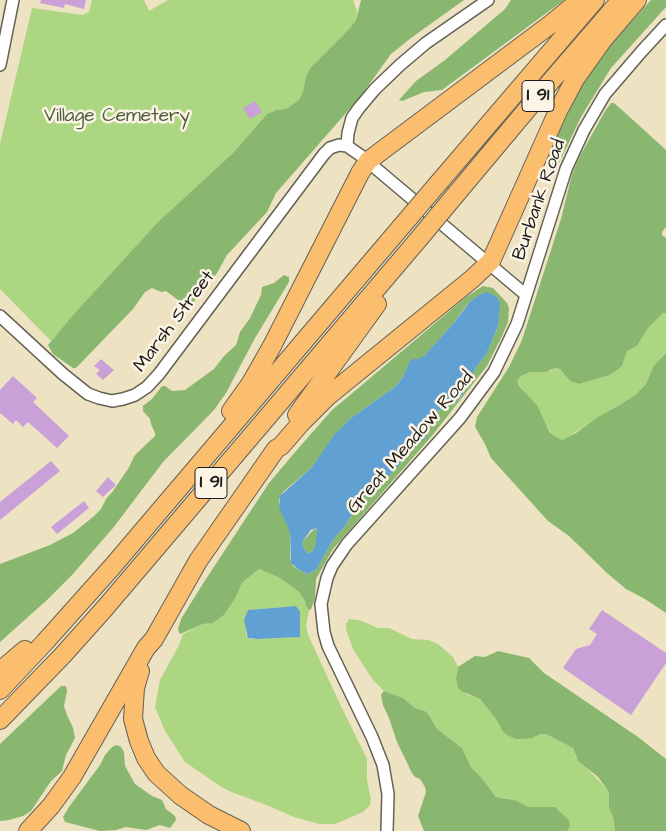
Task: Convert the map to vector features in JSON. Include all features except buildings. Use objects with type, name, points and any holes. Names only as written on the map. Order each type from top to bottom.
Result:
[{"type":"highway","points":[[215,446],[223,424],[245,393],[272,346],[360,173],[368,161],[551,24],[580,0]]},
{"type":"highway","name":"I 91","points":[[0,690],[60,626],[595,0]]},
{"type":"highway","name":"I 91","points":[[0,720],[105,608],[621,0]]},
{"type":"highway","points":[[276,449],[282,446],[301,423],[328,396],[472,280],[488,264],[558,111],[575,79],[602,41],[637,0]]},
{"type":"highway","points":[[28,831],[51,806],[72,778],[203,553],[276,449],[278,441],[380,301],[398,263]]},
{"type":"highway","points":[[0,671],[32,644],[60,626]]},
{"type":"highway","points":[[154,639],[138,678],[134,699],[134,726],[141,746],[156,773],[180,795],[209,815],[241,831]]},
{"type":"street","points":[[0,65],[13,0]]},
{"type":"street","points":[[488,0],[426,43],[400,64],[375,89],[352,118],[347,146],[368,161],[526,295]]},
{"type":"street","name":"Burbank Road","points":[[526,295],[566,169],[584,130],[605,94],[666,25]]},
{"type":"street","name":"Marsh Street","points":[[0,316],[63,374],[88,394],[112,401],[136,395],[147,387],[159,374],[324,154],[333,146],[339,144],[347,146]]},
{"type":"street","name":"Great Meadow Road","points":[[387,831],[388,794],[383,765],[372,737],[328,646],[322,618],[323,591],[332,566],[347,544],[455,424],[484,387],[511,340],[526,295]]},
{"type":"green space","name":"Village Cemetery","points":[[92,0],[144,0],[149,11],[168,0],[353,0],[357,11],[356,20],[350,28],[311,67],[306,76],[299,100],[286,109],[276,110],[267,114],[233,153],[158,222],[51,341],[0,289],[0,144],[32,8],[83,15],[89,12]]},
{"type":"green space","points":[[361,0],[464,0],[391,54],[360,97],[276,193],[267,212],[227,255],[217,273],[191,305],[186,306],[166,291],[161,292],[152,288],[145,292],[133,309],[76,368],[73,368],[53,354],[48,345],[158,222],[233,153],[267,114],[276,110],[286,109],[299,100],[306,76],[311,67],[356,20]]},
{"type":"green space","points":[[511,0],[564,0],[442,90],[424,92],[402,101],[399,100],[416,81],[445,60],[505,9]]},
{"type":"green space","points":[[651,0],[666,0],[666,7],[611,68],[581,117],[558,165],[554,168],[552,167],[547,162],[553,142],[585,80],[609,47]]},
{"type":"green space","points":[[611,103],[614,103],[666,150],[666,227],[662,235],[666,238],[666,313],[663,313],[648,328],[637,346],[627,351],[622,366],[610,375],[579,384],[570,381],[560,369],[555,368],[546,372],[530,372],[521,376],[517,381],[519,386],[537,405],[549,431],[562,440],[635,395],[646,384],[654,365],[666,353],[666,613],[626,589],[569,536],[548,521],[491,458],[475,427],[477,417],[509,367],[522,340],[561,219],[572,174],[580,156]]},
{"type":"green space","points":[[284,275],[289,277],[289,282],[255,338],[226,393],[214,410],[163,462],[113,528],[72,575],[0,642],[0,564],[50,545],[73,533],[101,509],[128,469],[135,455],[155,436],[150,419],[143,411],[143,406],[152,399],[162,386],[172,391],[185,390],[214,369],[236,345],[240,332],[250,318],[261,295],[262,287],[274,283]]},
{"type":"green space","points":[[483,286],[493,288],[507,303],[509,308],[508,322],[502,336],[487,366],[431,437],[333,549],[316,579],[315,599],[311,609],[309,610],[306,606],[299,592],[280,578],[259,569],[242,583],[236,597],[224,615],[213,623],[203,624],[180,634],[178,629],[181,619],[204,582],[269,483],[296,451],[332,410],[466,297]],"holes":[[[477,296],[497,297],[500,305],[497,315],[498,326],[486,355],[476,367],[465,391],[457,401],[424,418],[421,425],[427,431],[401,463],[359,503],[345,526],[333,540],[316,570],[308,574],[293,566],[290,558],[290,531],[279,504],[283,492],[312,467],[339,430],[351,418],[395,387],[453,324],[466,306]]]},
{"type":"green space","points":[[663,313],[666,313],[666,353],[654,365],[646,384],[635,395],[567,438],[562,440],[553,435],[542,420],[537,405],[519,386],[517,381],[521,376],[530,372],[551,371],[555,368],[560,369],[570,381],[579,384],[610,375],[624,361],[624,355],[627,351],[637,346],[648,328]]},
{"type":"green space","points":[[315,528],[317,531],[317,541],[313,551],[308,554],[302,542]]},
{"type":"green space","points":[[259,569],[280,578],[299,592],[305,601],[309,610],[306,627],[309,637],[367,759],[367,780],[371,800],[370,805],[363,812],[335,824],[319,824],[294,817],[229,791],[185,762],[165,731],[155,707],[160,680],[183,634],[203,624],[213,623],[224,615],[236,597],[242,583]],"holes":[[[296,606],[298,637],[250,639],[246,634],[248,610]]]},
{"type":"green space","points":[[349,619],[359,620],[378,628],[389,628],[412,639],[428,640],[438,644],[453,657],[458,667],[456,677],[466,694],[480,699],[496,719],[503,732],[507,735],[532,738],[546,734],[573,748],[576,757],[607,789],[609,793],[609,808],[613,817],[615,831],[566,831],[566,817],[559,810],[529,807],[515,800],[495,796],[471,767],[462,748],[437,729],[425,711],[415,708],[403,698],[384,691],[373,680],[353,649],[346,629]]},
{"type":"green space","points":[[498,651],[529,658],[544,673],[638,737],[666,759],[666,831],[615,831],[613,817],[609,808],[609,793],[607,789],[598,777],[578,761],[573,748],[546,734],[522,739],[516,739],[507,735],[480,699],[461,691],[456,678],[458,667],[475,656],[485,657]]},
{"type":"green space","points":[[61,686],[66,686],[64,706],[75,738],[66,755],[62,771],[51,781],[31,811],[23,816],[0,821],[0,744]]},
{"type":"green space","points":[[384,691],[403,698],[415,708],[425,711],[437,729],[462,748],[471,767],[495,796],[515,800],[529,807],[555,807],[569,821],[570,826],[567,831],[424,831],[418,816],[426,792],[425,787],[420,779],[412,773],[397,742],[383,705],[381,695]]},
{"type":"green space","points":[[117,745],[124,752],[125,766],[135,784],[152,796],[162,800],[166,809],[175,816],[176,820],[170,828],[160,825],[146,830],[126,827],[100,831],[65,822],[63,817],[69,807],[100,765],[105,755],[112,747]]},
{"type":"water","points":[[487,292],[497,297],[500,303],[498,326],[486,355],[476,367],[465,391],[457,401],[424,418],[421,425],[427,431],[427,436],[393,472],[359,503],[345,526],[333,540],[316,570],[308,574],[299,570],[291,563],[290,532],[279,507],[280,496],[312,467],[335,434],[351,418],[395,387],[403,377],[410,361],[425,355],[477,296]],"holes":[[[316,528],[313,551],[308,554],[302,542],[311,530]]]},
{"type":"water","points":[[296,606],[300,612],[300,637],[248,638],[244,620],[248,610]]}]
